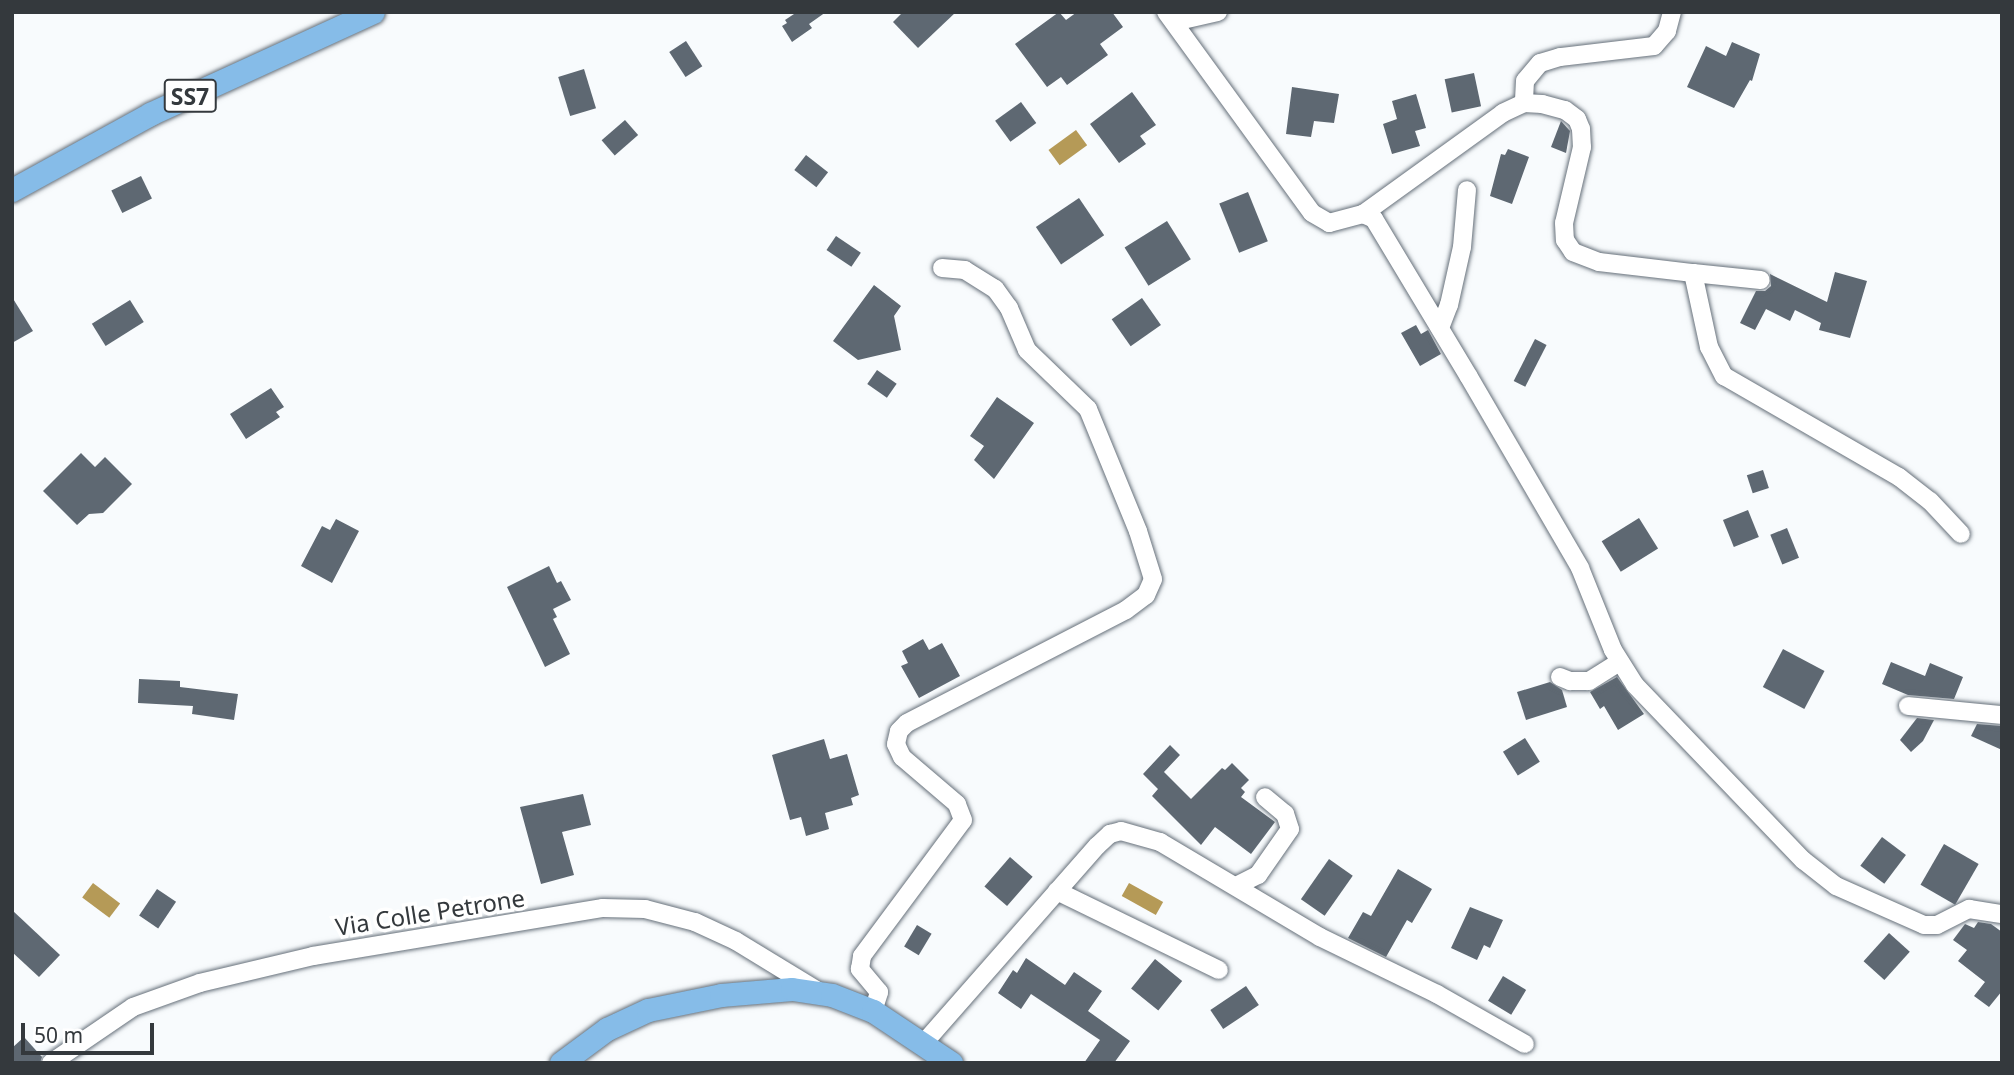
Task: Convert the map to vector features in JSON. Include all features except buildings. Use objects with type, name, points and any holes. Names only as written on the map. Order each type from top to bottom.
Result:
[{"type":"main road","name":"SS7","points":[[12,190],[133,123],[373,12]]},
{"type":"main road","points":[[561,1063],[607,1029],[648,1010],[760,990],[820,992],[873,1011],[951,1063]]},
{"type":"street","points":[[1218,12],[1170,17],[1312,213],[1329,223],[1372,213],[1503,113],[1524,103],[1542,104],[1565,110],[1577,120],[1581,129],[1582,147],[1564,223],[1565,240],[1573,252],[1599,262],[1761,280]]},
{"type":"street","points":[[1524,103],[1525,81],[1540,63],[1560,57],[1654,46],[1667,31],[1672,12]]},
{"type":"street","points":[[1440,328],[1462,247],[1467,190]]},
{"type":"street","points":[[1372,213],[1580,568],[1619,662],[1645,694],[1803,860],[1827,880],[1917,924],[1937,925],[1969,909],[2002,914]]},
{"type":"street","points":[[873,1011],[879,992],[860,969],[862,956],[963,820],[957,804],[902,757],[896,744],[898,732],[907,723],[1126,610],[1146,594],[1153,579],[1138,531],[1088,408],[1027,350],[1007,304],[995,289],[971,272],[942,268]]},
{"type":"street","points":[[1693,273],[1709,347],[1724,376],[1899,477],[1930,501],[1961,534]]},
{"type":"street","points":[[1560,677],[1589,681],[1619,662]]},
{"type":"street","points":[[1908,706],[2002,715]]},
{"type":"street","points":[[1236,887],[1258,875],[1290,828],[1285,814],[1265,797]]},
{"type":"street","points":[[923,1044],[1101,841],[1121,831],[1160,842],[1320,937],[1437,994],[1525,1044]]},
{"type":"street","points":[[1057,891],[1219,970]]},
{"type":"street","name":"Via Colle Petrone","points":[[51,1063],[133,1007],[193,985],[313,957],[603,908],[660,911],[703,925],[736,941],[820,992]]},
{"type":"shaded area","points":[[1076,130],[1087,145],[1060,165],[1048,150]]},
{"type":"shaded area","points":[[93,883],[120,903],[109,918],[82,897]]},
{"type":"shaded area","points":[[1129,883],[1163,902],[1156,915],[1122,896]]}]
